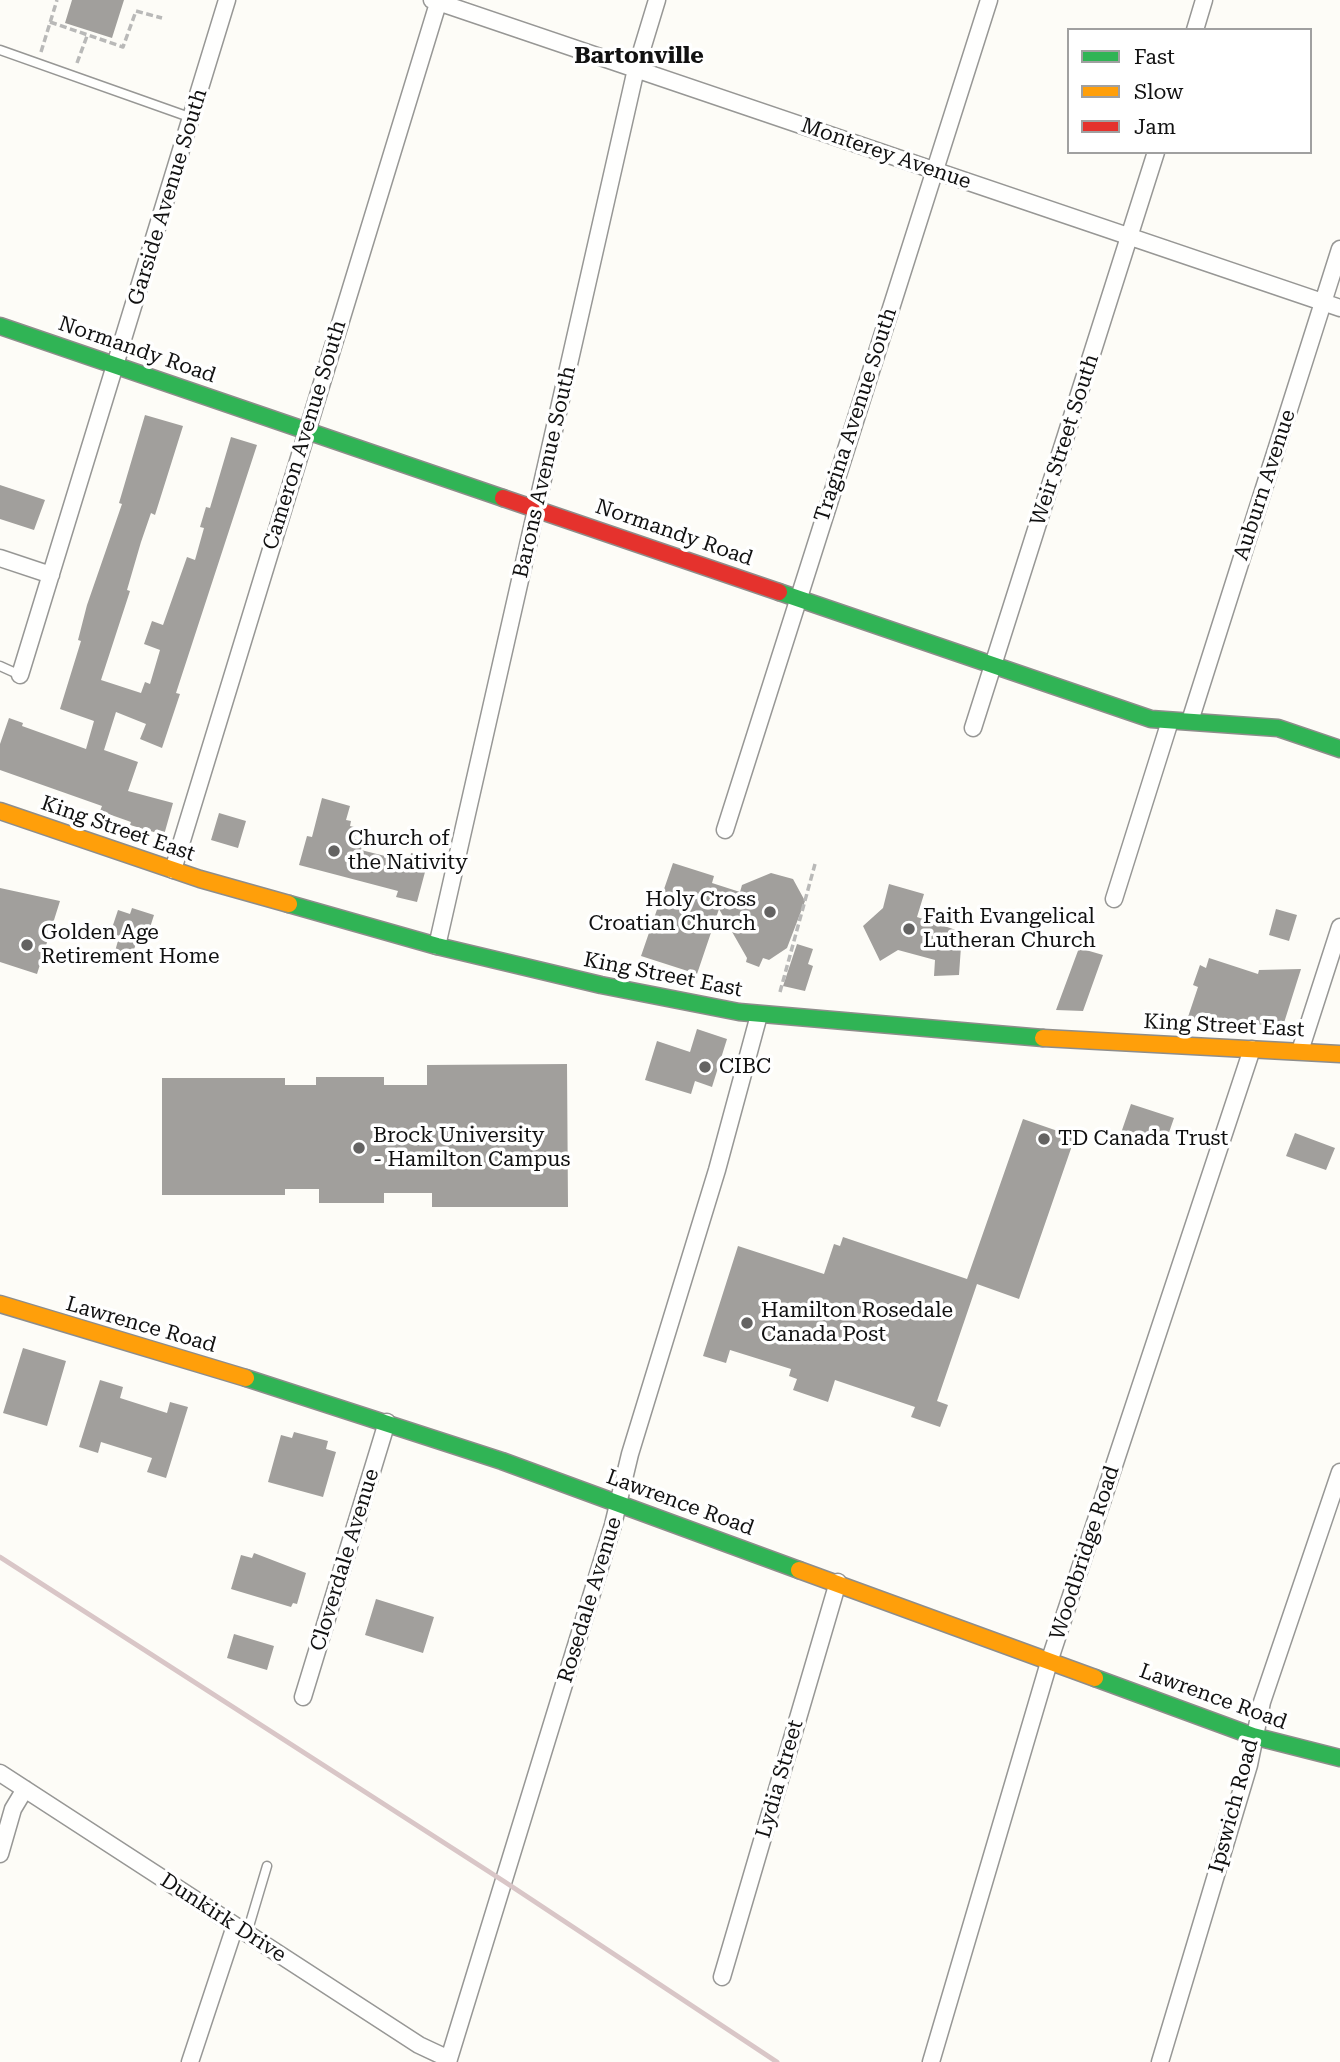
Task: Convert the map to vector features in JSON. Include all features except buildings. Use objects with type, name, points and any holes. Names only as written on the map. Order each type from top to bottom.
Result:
[{"type":"street","name":"Garside Avenue South","points":[[20,675],[228,0]]},
{"type":"street","name":"Barons Avenue South","points":[[437,946],[636,69],[657,0]]},
{"type":"street","name":"Tragina Avenue South","points":[[725,830],[989,0]]},
{"type":"street","points":[[1196,28],[1204,0]]},
{"type":"street","name":"Monterey Avenue","points":[[437,1],[1340,308]]},
{"type":"street","name":"Cameron Avenue South","points":[[173,870],[437,1]]},
{"type":"street","name":"Weir Street South","points":[[973,728],[1155,154]]},
{"type":"street","name":"Auburn Avenue","points":[[1190,721],[1340,249]]},
{"type":"street","name":"Normandy Road","points":[[0,326],[1151,719],[1278,728],[1340,749]]},
{"type":"street","points":[[0,558],[51,575]]},
{"type":"street","points":[[1114,899],[1170,721]]},
{"type":"street","name":"King Street East","points":[[0,811],[173,870],[437,946],[601,985],[759,1015],[1021,1037],[1340,1054]]},
{"type":"street","points":[[1300,1051],[1340,927]]},
{"type":"street","name":"Rosedale Avenue","points":[[448,2060],[619,1503],[630,1454],[717,1170],[759,1015]]},
{"type":"street","name":"Woodbridge Road","points":[[931,2062],[1050,1659],[1252,1049]]},
{"type":"street","name":"Lawrence Road","points":[[0,1304],[387,1422],[838,1582],[1253,1736],[1340,1758]]},
{"type":"street","name":"Cloverdale Avenue","points":[[303,1698],[387,1422]]},
{"type":"street","name":"Ipswich Road","points":[[1160,2062],[1249,1766],[1253,1736],[1340,1472]]},
{"type":"street","name":"Lydia Street","points":[[722,1977],[838,1582]]},
{"type":"street","name":"Dunkirk Drive","points":[[0,1773],[419,2045],[448,2060]]},
{"type":"street","points":[[0,1854],[13,1809],[25,1789]]},
{"type":"street","points":[[190,2062],[241,1930]]},
{"type":"lane","points":[[0,50],[192,118]]},
{"type":"lane","points":[[0,666],[20,675]]},
{"type":"lane","points":[[241,1930],[267,1866]]},
{"type":"path","points":[[37,64],[57,0]]},
{"type":"path","points":[[50,22],[124,47],[136,11],[163,18]]},
{"type":"path","points":[[72,76],[87,36]]},
{"type":"path","points":[[780,992],[815,864]]},
{"type":"railway","points":[[0,1557],[505,1882],[777,2062]]},
{"type":"traffic: fast","points":[[0,326],[503,498]]},
{"type":"traffic: fast","points":[[779,592],[1151,719],[1278,728],[1340,749]]},
{"type":"traffic: fast","points":[[289,904],[437,946],[601,985],[739,1012],[1043,1038]]},
{"type":"traffic: fast","points":[[246,1378],[502,1461],[799,1570]]},
{"type":"traffic: fast","points":[[1095,1678],[1253,1736],[1340,1758]]},
{"type":"traffic: slow","points":[[0,811],[200,879],[289,904]]},
{"type":"traffic: slow","points":[[1043,1038],[1340,1054]]},
{"type":"traffic: slow","points":[[0,1304],[246,1378]]},
{"type":"traffic: slow","points":[[799,1570],[1095,1678]]},
{"type":"traffic: jam","points":[[503,498],[779,592]]},
{"type":"place","name":"Church of the Nativity","points":[[334,851]]},
{"type":"place","name":"Holy Cross Croatian Church","points":[[770,912]]},
{"type":"place","name":"Faith Evangelical Lutheran Church","points":[[909,929]]},
{"type":"place","name":"Golden Age Retirement Home","points":[[27,945]]},
{"type":"place","name":"CIBC","points":[[705,1067]]},
{"type":"place","name":"TD Canada Trust","points":[[1044,1139]]},
{"type":"place","name":"Brock University - Hamilton Campus","points":[[359,1148]]},
{"type":"place","name":"Hamilton Rosedale Canada Post","points":[[747,1323]]},
{"type":"district","name":"Bartonville","points":[[639,56]]}]
